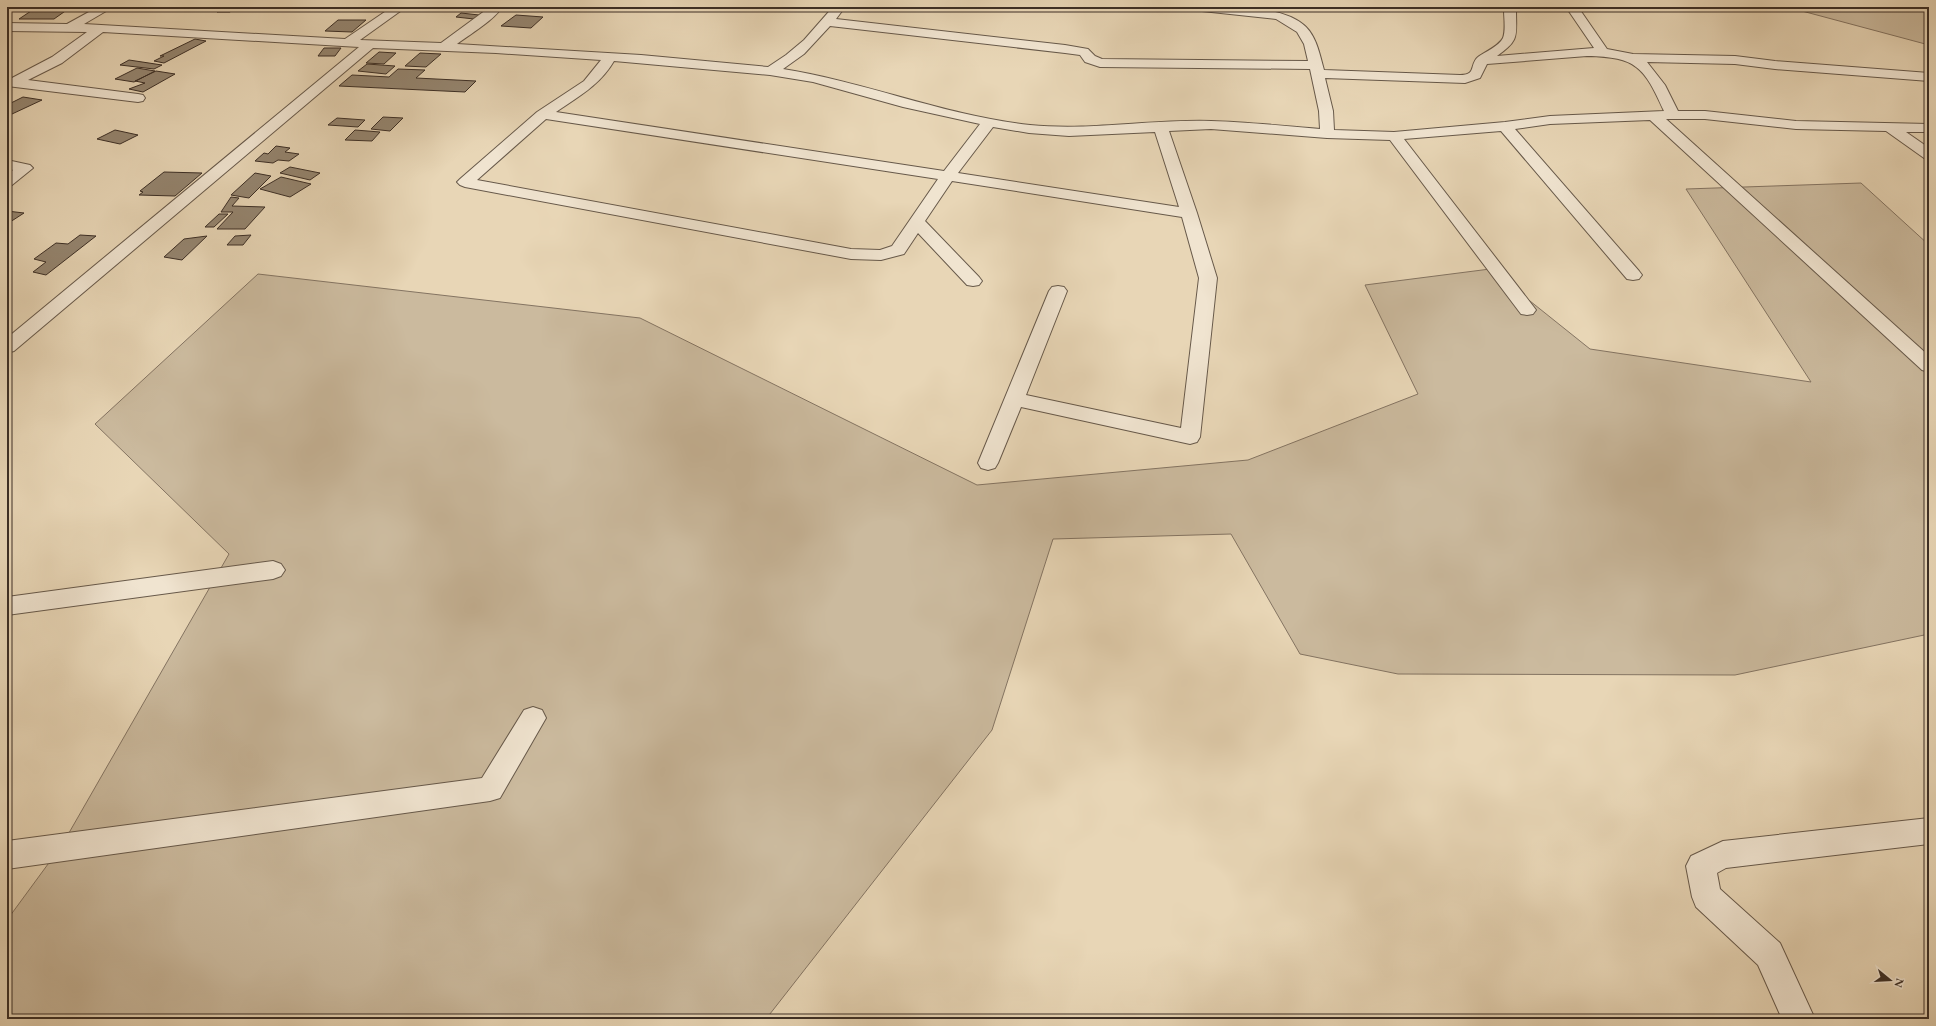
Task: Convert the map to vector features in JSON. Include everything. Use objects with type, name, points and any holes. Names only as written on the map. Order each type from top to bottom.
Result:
[{"type":"street","points":[[71,27],[107,7]]},
{"type":"street","points":[[347,43],[400,7]]},
{"type":"street","points":[[770,71],[788,62],[799,53],[839,7]]},
{"type":"street","points":[[1202,7],[1279,16],[1302,30],[1310,44],[1316,70],[1324,94],[1327,134]]},
{"type":"street","points":[[1572,7],[1603,52]]},
{"type":"street","points":[[444,47],[483,20],[496,8]]},
{"type":"street","points":[[827,22],[1065,49],[1084,52],[1090,59],[1100,63],[1316,70],[1466,79],[1474,78],[1478,74],[1481,61],[1507,43],[1510,36],[1510,10]]},
{"type":"street","points":[[7,26],[100,28],[347,43],[444,47],[641,59],[770,71],[814,78],[908,104],[989,122],[1035,129],[1069,132],[1118,131],[1160,127],[1211,125],[1327,134],[1394,136],[1505,126],[1550,120],[1653,115],[1705,115],[1796,125],[1929,128]]},
{"type":"street","points":[[9,82],[57,60],[100,28]]},
{"type":"street","points":[[7,347],[370,44]]},
{"type":"street","points":[[1481,61],[1603,52],[1633,58],[1735,60],[1775,65],[1929,77]]},
{"type":"street","points":[[609,58],[604,69],[593,81],[544,114],[466,182],[851,254],[881,255],[898,250],[949,175],[989,122]]},
{"type":"street","points":[[1633,58],[1646,66],[1661,88],[1673,115]]},
{"type":"street","points":[[9,82],[138,98]]},
{"type":"street","points":[[544,114],[1189,213]]},
{"type":"street","points":[[1653,115],[1929,366]]},
{"type":"street","points":[[1505,126],[1633,275]]},
{"type":"street","points":[[1015,399],[1190,437],[1208,278],[1189,213],[1160,127]]},
{"type":"street","points":[[1890,128],[1929,155]]},
{"type":"street","points":[[1394,136],[1527,310]]},
{"type":"street","points":[[7,164],[25,168],[7,182]]},
{"type":"street","points":[[917,222],[974,282]]},
{"type":"street","points":[[988,463],[1058,291]]},
{"type":"street","points":[[7,606],[273,570]]},
{"type":"street","points":[[7,856],[490,789],[533,718]]},
{"type":"street","points":[[1799,1019],[1769,954],[1707,897],[1701,866],[1723,855],[1929,831]]},
{"type":"shaded area","points":[[1787,7],[1929,7],[1929,45]]},
{"type":"shaded area","points":[[1861,183],[1929,245],[1929,634],[1735,675],[1398,674],[1300,654],[1231,534],[1053,539],[992,730],[766,1019],[7,1019],[7,920],[62,845],[229,554],[95,424],[258,274],[640,318],[977,485],[1248,460],[1418,394],[1365,285],[1490,269],[1590,349],[1811,382],[1686,189]]},
{"type":"building","points":[[37,7],[71,7],[54,19],[19,19]]},
{"type":"building","points":[[224,7],[236,7],[230,12],[217,12]]},
{"type":"building","points":[[461,13],[479,15],[474,19],[456,17]]},
{"type":"building","points":[[516,15],[543,17],[531,28],[501,26]]},
{"type":"building","points":[[338,20],[366,20],[352,32],[325,31]]},
{"type":"building","points":[[195,39],[206,41],[164,63],[154,61],[164,56],[160,56]]},
{"type":"building","points":[[324,48],[341,48],[335,56],[318,56]]},
{"type":"building","points":[[379,52],[396,53],[384,64],[366,63]]},
{"type":"building","points":[[420,53],[441,54],[426,67],[405,66]]},
{"type":"building","points":[[129,60],[162,65],[154,69],[120,65]]},
{"type":"building","points":[[367,64],[395,66],[386,74],[358,71]]},
{"type":"building","points":[[137,68],[155,71],[134,82],[115,79]]},
{"type":"building","points":[[398,69],[425,70],[416,78],[476,81],[465,92],[339,86],[352,75],[389,77]]},
{"type":"building","points":[[156,71],[175,74],[143,92],[129,89],[145,83],[135,81]]},
{"type":"building","points":[[23,97],[42,100],[12,114],[7,113],[7,105]]},
{"type":"building","points":[[383,117],[403,118],[390,131],[371,129]]},
{"type":"building","points":[[337,118],[365,120],[358,127],[328,125]]},
{"type":"building","points":[[115,130],[138,135],[120,144],[97,139]]},
{"type":"building","points":[[355,130],[380,132],[372,141],[345,140]]},
{"type":"building","points":[[276,146],[290,148],[285,152],[299,154],[289,161],[278,160],[273,163],[255,161],[264,153],[268,154]]},
{"type":"building","points":[[290,167],[320,173],[310,180],[280,173]]},
{"type":"building","points":[[164,172],[202,173],[175,196],[139,195],[143,192],[140,191]]},
{"type":"building","points":[[255,173],[271,176],[249,198],[231,195]]},
{"type":"building","points":[[281,177],[311,184],[290,197],[260,189]]},
{"type":"building","points":[[231,197],[239,198],[232,206],[265,207],[245,229],[217,229],[233,212],[221,212]]},
{"type":"building","points":[[7,211],[24,213],[7,224]]},
{"type":"building","points":[[219,214],[228,214],[214,227],[205,227]]},
{"type":"building","points":[[80,235],[96,236],[46,275],[33,272],[46,262],[34,259],[56,243],[68,244]]},
{"type":"building","points":[[251,235],[243,245],[227,245],[235,236]]},
{"type":"building","points":[[207,236],[182,260],[164,257],[184,239]]}]
